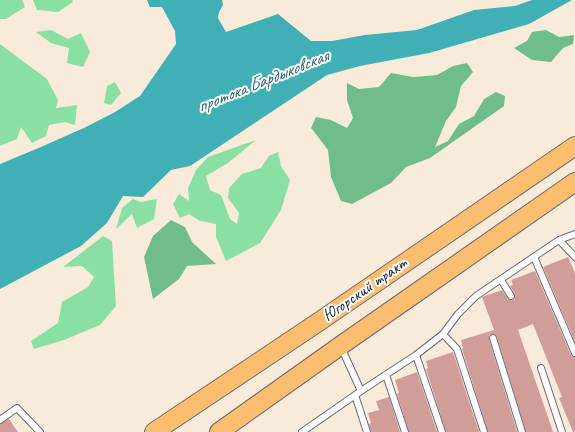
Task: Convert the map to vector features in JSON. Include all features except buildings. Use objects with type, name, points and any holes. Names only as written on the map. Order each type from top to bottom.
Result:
[{"type":"main road","name":"Югорский тракт","points":[[154,432],[320,321],[575,146]]},
{"type":"main road","name":"Югорский тракт","points":[[219,432],[575,182]]},
{"type":"lane","points":[[302,432],[416,355],[443,334],[458,314],[476,296],[559,240],[575,234]]},
{"type":"lane","points":[[559,240],[575,257]]},
{"type":"lane","points":[[534,257],[575,353]]},
{"type":"lane","points":[[501,280],[511,296]]},
{"type":"lane","points":[[443,334],[457,349],[484,432]]},
{"type":"lane","points":[[493,338],[522,432]]},
{"type":"lane","points":[[340,346],[361,391]]},
{"type":"lane","points":[[416,355],[442,432]]},
{"type":"lane","points":[[542,368],[562,432]]},
{"type":"lane","points":[[386,375],[405,432]]},
{"type":"lane","points":[[355,395],[367,432]]},
{"type":"lane","points":[[0,420],[17,408],[40,432]]},
{"type":"green space","points":[[0,0],[22,0],[25,7],[6,19],[0,19]]},
{"type":"green space","points":[[33,0],[72,0],[73,2],[58,12],[37,10]]},
{"type":"green space","points":[[51,30],[68,39],[81,33],[90,52],[83,67],[67,63],[69,48],[51,43],[36,32]]},
{"type":"green space","points":[[546,30],[559,37],[574,35],[573,44],[563,48],[551,62],[532,60],[514,48],[527,41],[532,32]]},
{"type":"green space","points":[[0,44],[47,79],[58,100],[56,108],[77,105],[75,125],[65,122],[49,125],[46,136],[32,143],[21,127],[17,139],[0,146]]},
{"type":"green space","points":[[467,63],[473,72],[461,86],[456,107],[446,121],[435,147],[448,141],[459,124],[474,116],[484,99],[496,92],[505,96],[504,106],[430,158],[406,167],[391,183],[352,204],[341,201],[331,177],[328,150],[311,128],[316,117],[331,120],[347,128],[353,118],[347,100],[347,83],[359,89],[379,87],[391,73],[413,77],[437,75],[453,66]]},
{"type":"green space","points":[[115,82],[121,93],[111,105],[104,103],[107,86]]},
{"type":"green space","points":[[256,140],[228,163],[206,176],[210,190],[221,195],[230,219],[237,224],[239,213],[228,198],[229,188],[242,174],[261,168],[269,156],[278,152],[281,166],[290,180],[281,210],[260,243],[226,261],[216,237],[216,224],[200,221],[189,214],[180,218],[173,204],[179,194],[189,201],[188,188],[196,170],[208,157]]},
{"type":"green space","points":[[133,199],[141,202],[157,199],[154,219],[137,228],[132,214],[116,229],[122,208]]},
{"type":"green space","points":[[171,220],[185,227],[192,242],[216,264],[187,266],[179,279],[153,299],[144,257],[153,236]]},
{"type":"green space","points":[[103,236],[112,241],[116,306],[100,325],[64,340],[34,349],[31,341],[58,323],[62,302],[88,287],[94,277],[82,266],[63,267]]},
{"type":"water","name":"протока Бардыковская","points":[[147,0],[222,0],[223,5],[219,12],[218,18],[226,32],[278,14],[311,41],[332,41],[365,35],[417,30],[474,10],[515,6],[532,0],[572,0],[529,24],[429,53],[360,66],[327,75],[190,166],[171,170],[143,197],[123,196],[107,223],[81,246],[0,289],[0,164],[86,127],[115,112],[140,96],[176,44],[175,31],[162,7],[150,7]]}]
